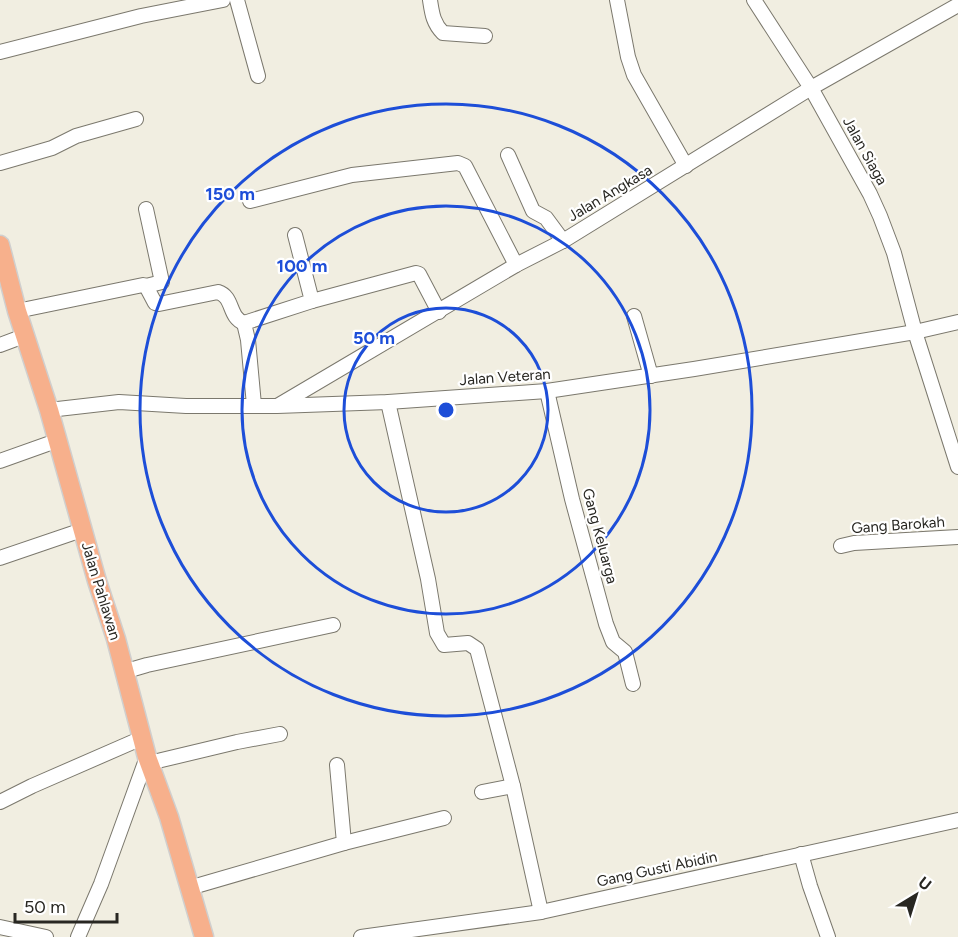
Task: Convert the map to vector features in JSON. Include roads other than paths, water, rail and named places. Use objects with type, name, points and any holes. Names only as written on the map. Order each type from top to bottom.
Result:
[{"type":"main road","name":"Jalan Pahlawan","points":[[0,245],[24,336],[49,410],[82,530],[116,639],[148,760],[169,817],[204,937]]},
{"type":"street","points":[[0,52],[141,16],[223,0]]},
{"type":"street","points":[[237,0],[258,76]]},
{"type":"street","points":[[430,0],[432,17],[443,33],[485,36]]},
{"type":"street","points":[[617,0],[628,57],[634,75],[686,166]]},
{"type":"street","name":"Jalan Siaga","points":[[754,0],[811,88],[880,216],[894,253],[915,332],[958,467]]},
{"type":"street","name":"Jalan Angkasa","points":[[277,406],[516,265],[563,241],[811,88],[958,5]]},
{"type":"street","points":[[0,163],[52,148],[76,136],[136,119]]},
{"type":"street","points":[[508,155],[533,211],[536,215],[546,218],[563,241]]},
{"type":"street","points":[[250,201],[352,175],[458,163],[465,166],[516,265]]},
{"type":"street","points":[[17,312],[123,288],[162,282],[146,210]]},
{"type":"street","points":[[295,235],[312,301]]},
{"type":"street","points":[[146,286],[154,303],[159,304],[218,292],[223,293],[228,299],[235,318],[244,323],[312,301],[416,273],[419,274],[439,312]]},
{"type":"street","points":[[634,316],[651,376]]},
{"type":"street","name":"Jalan Veteran","points":[[49,410],[119,402],[186,406],[277,406],[388,402],[547,391],[915,332],[958,322]]},
{"type":"street","points":[[244,323],[254,405]]},
{"type":"street","points":[[0,345],[24,336]]},
{"type":"street","name":"Gang Keluarga","points":[[547,391],[572,499],[606,624],[613,642],[624,652],[633,684]]},
{"type":"street","points":[[388,402],[428,579],[437,633],[444,645],[468,643],[477,649],[513,786],[541,912]]},
{"type":"street","points":[[0,461],[56,441]]},
{"type":"street","points":[[0,558],[82,530]]},
{"type":"street","name":"Gang Barokah","points":[[841,546],[866,542],[958,537]]},
{"type":"street","points":[[123,672],[333,625]]},
{"type":"street","points":[[78,937],[101,884],[148,760],[280,734]]},
{"type":"street","points":[[0,802],[142,738]]},
{"type":"street","points":[[337,765],[344,843]]},
{"type":"street","points":[[482,792],[513,786]]},
{"type":"street","points":[[189,888],[344,843],[444,818]]},
{"type":"street","name":"Gang Gusti Abidin","points":[[361,937],[452,931],[958,820]]},
{"type":"street","points":[[801,854],[828,937]]},
{"type":"street","points":[[0,927],[46,937]]}]
